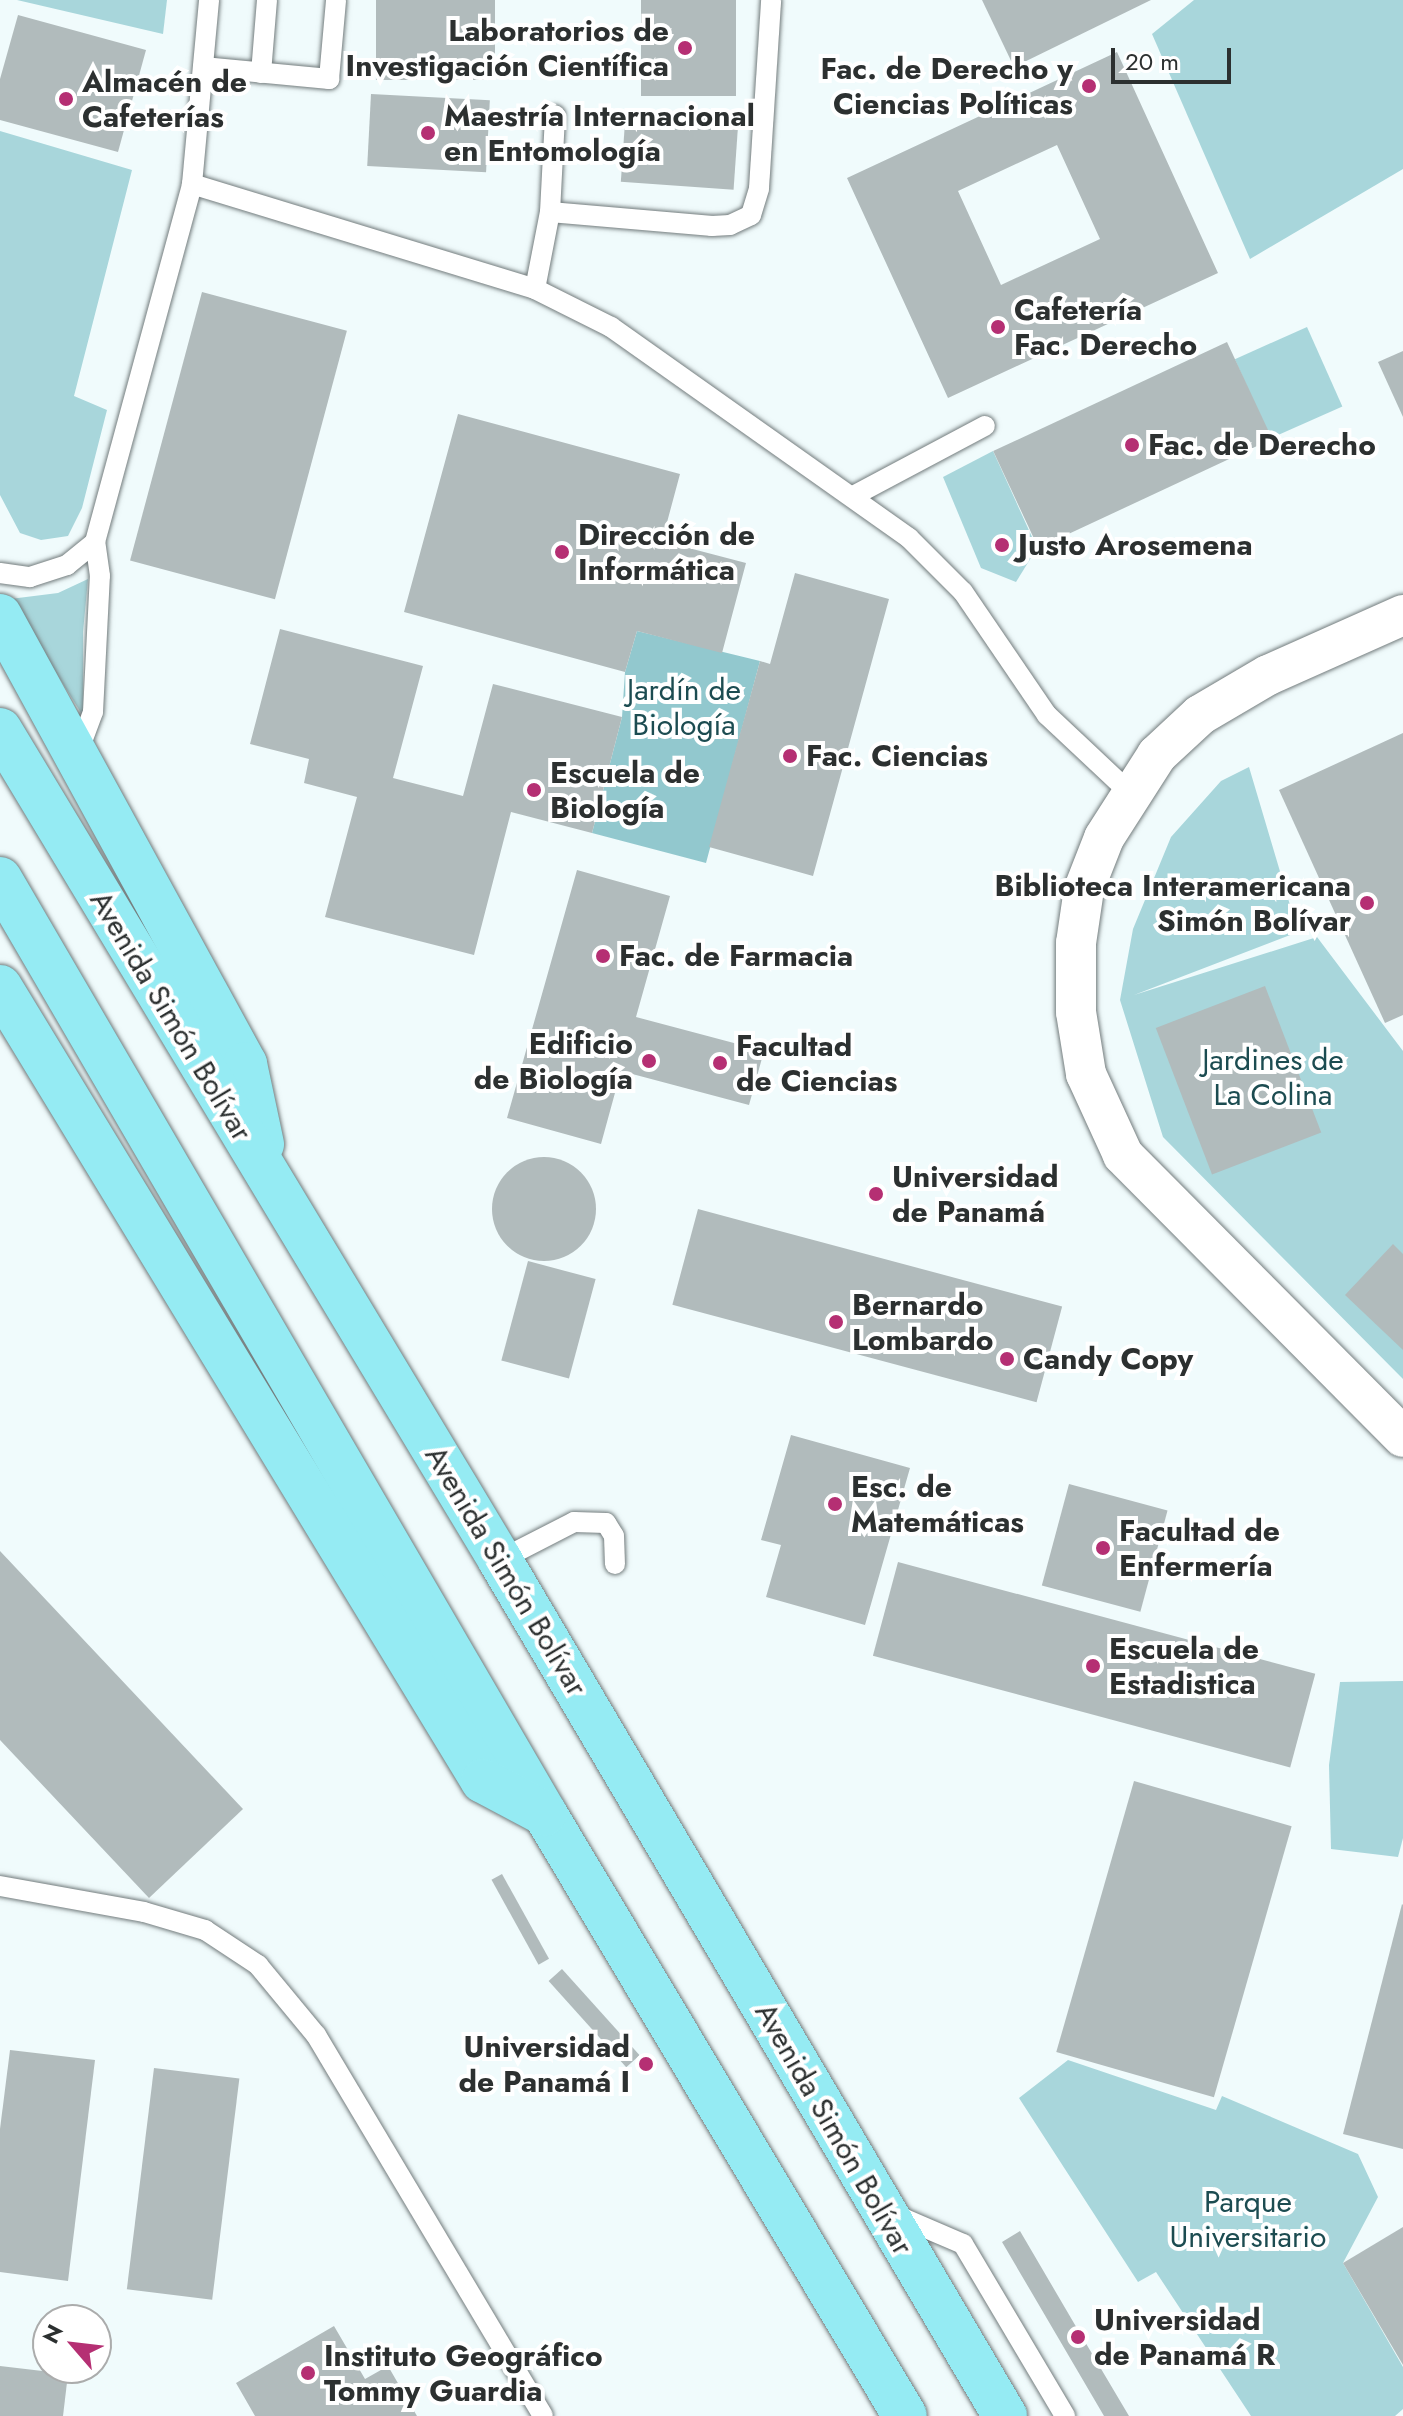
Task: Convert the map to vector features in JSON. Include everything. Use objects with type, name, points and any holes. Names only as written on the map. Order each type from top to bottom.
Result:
[{"type":"main road","points":[[0,616],[245,1064],[268,1177]]},
{"type":"main road","name":"Avenida Simón Bolívar","points":[[0,730],[500,1560],[878,2207],[1005,2416]]},
{"type":"main road","points":[[0,879],[545,1814],[905,2416]]},
{"type":"main road","points":[[0,987],[483,1781],[545,1814]]},
{"type":"street","points":[[1403,615],[1268,675],[1200,715],[1157,755],[1129,792],[1084,889],[1076,943],[1076,1012],[1086,1074],[1102,1116],[1123,1155],[1403,1437]]},
{"type":"lane","points":[[76,757],[93,712],[100,576],[95,542],[192,184],[209,0]]},
{"type":"lane","points":[[261,73],[267,0]]},
{"type":"lane","points":[[203,67],[329,79],[336,0]]},
{"type":"lane","points":[[550,212],[712,226],[751,215],[759,188],[771,0]]},
{"type":"lane","points":[[535,289],[550,212],[555,115]]},
{"type":"lane","points":[[192,184],[535,289],[611,327],[855,495],[963,592],[1047,715],[1129,792]]},
{"type":"lane","points":[[855,495],[985,426]]},
{"type":"lane","points":[[0,573],[30,577],[67,565],[95,542]]},
{"type":"lane","points":[[500,1560],[574,1522],[606,1523],[614,1536],[615,1564]]},
{"type":"lane","points":[[0,1886],[144,1912],[205,1930],[258,1965],[316,2035],[543,2416]]},
{"type":"lane","points":[[878,2207],[963,2244],[1065,2416]]},
{"type":"green space","points":[[17,0],[167,0],[163,34]]},
{"type":"green space","points":[[1194,0],[1403,0],[1403,169],[1250,259],[1152,34]]},
{"type":"green space","points":[[0,131],[132,170],[74,396],[107,410],[82,508],[68,536],[41,540],[20,533],[0,495]]},
{"type":"green space","points":[[1307,327],[1342,406],[1270,439],[1235,359]]},
{"type":"green space","points":[[993,451],[1037,548],[1016,582],[981,568],[943,477]]},
{"type":"green space","points":[[88,579],[83,632],[83,716],[10,599],[58,593]]},
{"type":"green space","name":"Jardín de Biología","points":[[637,631],[760,661],[706,863],[592,833],[622,717],[625,672]]},
{"type":"green space","name":"Jardines de La Colina","points":[[1249,767],[1298,932],[1134,995],[1317,937],[1403,1051],[1403,1379],[1163,1137],[1120,1000],[1133,929],[1171,837],[1221,781]]},
{"type":"green space","points":[[1403,1681],[1403,1838],[1398,1857],[1331,1849],[1329,1765],[1340,1682]]},
{"type":"green space","name":"Parque Universitario","points":[[1068,2060],[1216,2110],[1222,2096],[1358,2154],[1378,2197],[1343,2263],[1403,2367],[1403,2409],[1395,2416],[1251,2416],[1156,2272],[1138,2282],[1019,2098]]},
{"type":"building","points":[[376,0],[495,0],[495,80],[376,80]]},
{"type":"building","name":"Laboratorios de Investigación Científica","points":[[641,0],[736,0],[736,96],[641,96]]},
{"type":"building","points":[[982,0],[1151,0],[1014,67]]},
{"type":"building","name":"Almacén de Cafeterías","points":[[18,15],[146,50],[118,152],[0,120],[0,79]]},
{"type":"building","points":[[1117,52],[1218,273],[948,398],[847,178]],"holes":[[[1057,145],[1100,239],[1001,285],[958,191]]]},
{"type":"building","name":"Maestría Internacional en Entomología","points":[[371,94],[490,100],[486,172],[367,166]]},
{"type":"building","points":[[626,108],[739,116],[734,190],[621,182]]},
{"type":"building","points":[[202,292],[347,331],[275,599],[130,561]]},
{"type":"building","name":"Fac. de Derecho","points":[[1227,342],[1272,439],[1038,548],[993,451]]},
{"type":"building","points":[[1403,351],[1403,417],[1378,362]]},
{"type":"building","name":"Dirección de Informática","points":[[458,414],[680,474],[662,541],[746,563],[722,653],[637,631],[625,672],[404,612]]},
{"type":"building","name":"Fac. Ciencias","points":[[795,573],[889,599],[813,876],[709,847],[760,661],[770,664]]},
{"type":"building","name":"Escuela de Biología","points":[[280,629],[423,666],[393,778],[463,796],[493,684],[622,717],[592,833],[511,812],[474,955],[325,917],[357,797],[304,783],[309,759],[250,744]]},
{"type":"building","name":"Biblioteca Interamericana Simón Bolívar","points":[[1403,733],[1403,1015],[1385,1023],[1279,790]]},
{"type":"building","name":"Fac. de Farmacia","points":[[577,870],[670,896],[636,1017],[764,1051],[749,1105],[621,1071],[601,1144],[507,1118]]},
{"type":"building","points":[[1265,986],[1321,1133],[1212,1175],[1156,1028]]},
{"type":"building","points":[[544,1157],[564,1161],[581,1172],[592,1189],[596,1209],[592,1229],[581,1246],[564,1257],[544,1261],[524,1257],[507,1246],[496,1229],[492,1209],[496,1189],[507,1172],[524,1161]]},
{"type":"building","points":[[698,1209],[1062,1307],[1037,1402],[672,1305]]},
{"type":"building","points":[[1393,1244],[1403,1254],[1403,1350],[1345,1295]]},
{"type":"building","points":[[528,1261],[596,1279],[569,1379],[501,1360]]},
{"type":"building","name":"Esc. de Matemáticas","points":[[791,1435],[910,1468],[865,1625],[766,1597],[781,1545],[761,1540]]},
{"type":"building","name":"Facultad de Enfermería","points":[[1069,1484],[1168,1510],[1140,1612],[1042,1585]]},
{"type":"building","points":[[0,1551],[243,1809],[149,1898],[0,1740]]},
{"type":"building","name":"Escuela de Estadistica","points":[[898,1562],[1315,1674],[1290,1768],[873,1656]]},
{"type":"building","points":[[1134,1781],[1292,1826],[1214,2097],[1056,2052]]},
{"type":"building","points":[[502,1874],[549,1959],[539,1965],[492,1880]]},
{"type":"building","points":[[1403,1905],[1403,2149],[1343,2134]]},
{"type":"building","points":[[562,1969],[640,2055],[626,2067],[549,1981]]},
{"type":"building","points":[[10,2050],[95,2060],[68,2281],[0,2272],[0,2129]]},
{"type":"building","points":[[154,2068],[239,2078],[212,2300],[127,2289]]},
{"type":"building","points":[[1403,2227],[1403,2365],[1343,2263]]},
{"type":"building","points":[[1020,2231],[1129,2416],[1104,2416],[1002,2242]]},
{"type":"building","name":"Instituto Geográfico Tommy Guardia","points":[[334,2326],[365,2379],[388,2366],[417,2416],[255,2416],[236,2383]]},
{"type":"building","points":[[0,2366],[32,2370],[32,2384],[67,2384],[63,2416],[0,2416]]},
{"type":"place","name":"Laboratorios de Investigación Científica","points":[[685,48]]},
{"type":"place","name":"Fac. de Derecho y Ciencias Políticas","points":[[1089,86]]},
{"type":"place","name":"Almacén de Cafeterías","points":[[66,99]]},
{"type":"place","name":"Maestría Internacional en Entomología","points":[[428,133]]},
{"type":"place","name":"Cafetería Fac. Derecho","points":[[998,327]]},
{"type":"place","name":"Fac. de Derecho","points":[[1132,445]]},
{"type":"place","name":"Justo Arosemena","points":[[1002,545]]},
{"type":"place","name":"Dirección de Informática","points":[[562,552]]},
{"type":"place","name":"Fac. Ciencias","points":[[790,756]]},
{"type":"place","name":"Escuela de Biología","points":[[534,790]]},
{"type":"place","name":"Biblioteca Interamericana Simón Bolívar","points":[[1367,903]]},
{"type":"place","name":"Fac. de Farmacia","points":[[603,956]]},
{"type":"place","name":"Edificio de Biología","points":[[649,1061]]},
{"type":"place","name":"Facultad de Ciencias","points":[[720,1063]]},
{"type":"place","name":"Universidad de Panamá","points":[[876,1194]]},
{"type":"place","name":"Bernardo Lombardo","points":[[836,1322]]},
{"type":"place","name":"Candy Copy","points":[[1007,1359]]},
{"type":"place","name":"Esc. de Matemáticas","points":[[835,1504]]},
{"type":"place","name":"Facultad de Enfermería","points":[[1103,1548]]},
{"type":"place","name":"Escuela de Estadistica","points":[[1093,1666]]},
{"type":"place","name":"Universidad de Panamá I","points":[[646,2064]]},
{"type":"place","name":"Universidad de Panamá R","points":[[1078,2337]]},
{"type":"place","name":"Instituto Geográfico Tommy Guardia","points":[[308,2373]]}]
